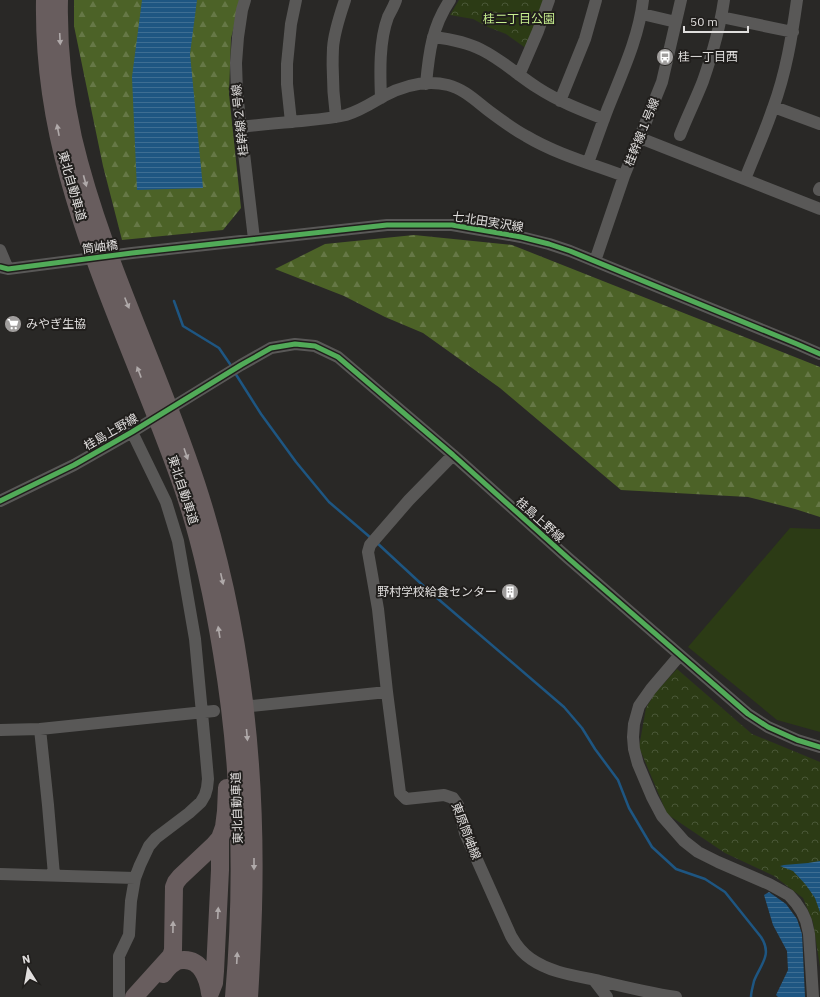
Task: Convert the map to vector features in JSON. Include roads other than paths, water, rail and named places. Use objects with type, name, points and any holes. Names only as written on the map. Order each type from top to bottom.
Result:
[{"type":"highway","name":"東北自動車道","points":[[45,0],[48,74],[62,152],[69,179],[83,225],[101,275],[196,484],[211,531],[231,618],[240,670],[246,719],[253,822],[254,875],[249,997]]},
{"type":"highway","name":"東北自動車道","points":[[59,0],[61,61],[73,137],[86,186],[163,413],[199,541],[217,619],[232,727],[238,795],[239,930],[234,997]]},
{"type":"highway","points":[[143,997],[174,963],[182,960],[192,961],[197,964],[209,983],[210,993],[214,983],[220,870],[220,838],[224,827],[227,795],[227,767],[222,699],[225,671]]},
{"type":"highway","points":[[134,997],[171,956],[173,950],[174,887],[176,882],[220,838]]},
{"type":"street","name":"桂幹線２号線","points":[[245,0],[239,30],[236,63],[237,93],[254,239]]},
{"type":"street","points":[[291,122],[287,84],[287,64],[291,24],[296,0]]},
{"type":"street","points":[[336,117],[333,87],[333,47],[336,29],[345,0]]},
{"type":"street","points":[[382,98],[380,64],[382,47],[388,18],[396,0]]},
{"type":"street","points":[[426,84],[428,57],[433,37],[438,20],[450,0]]},
{"type":"street","points":[[519,75],[538,31],[549,0]]},
{"type":"street","points":[[560,101],[585,39],[596,0]]},
{"type":"street","points":[[588,163],[604,118],[627,62],[642,14],[643,0]]},
{"type":"street","name":"桂幹線１号線","points":[[595,261],[624,176],[662,82],[681,0]]},
{"type":"street","points":[[680,135],[703,82],[714,45],[724,0]]},
{"type":"street","points":[[745,179],[774,107],[785,65],[797,0]]},
{"type":"street","points":[[642,14],[676,22]]},
{"type":"street","points":[[721,17],[792,32]]},
{"type":"street","points":[[433,37],[454,40],[483,50],[538,88],[560,101],[604,118]]},
{"type":"street","points":[[241,128],[346,115],[360,110],[410,85],[426,84],[448,86],[462,91],[527,137],[555,150],[624,176]]},
{"type":"street","points":[[774,107],[820,124]]},
{"type":"street","points":[[640,138],[820,209]]},
{"type":"street","name":"七北田実沢線","points":[[132,253],[387,225],[452,225],[494,231],[528,238],[570,251],[820,354]]},
{"type":"street","points":[[0,250],[3,270]]},
{"type":"street","name":"筒岫橋","points":[[3,270],[132,253]]},
{"type":"street","name":"桂島上野線","points":[[0,501],[74,465],[132,432],[271,348],[295,344],[315,346],[338,357],[453,455],[568,558],[748,714],[768,727],[797,740],[820,747]]},
{"type":"street","points":[[119,997],[119,956],[129,935],[131,901],[135,878],[144,856],[156,838],[201,802],[205,795],[208,778],[208,712],[178,541],[166,502],[132,432]]},
{"type":"street","name":"東原筒岫線","points":[[453,455],[409,500],[374,541],[368,552],[378,609],[400,794],[406,799],[444,795],[453,798],[458,805],[465,832],[474,855],[511,936],[517,946],[531,959],[547,968],[563,973],[656,994],[676,997]]},
{"type":"street","points":[[680,655],[651,689],[639,706],[634,724],[633,737],[634,749],[638,764],[662,816],[684,841],[698,852],[711,859],[769,884],[789,895],[796,904],[806,921],[809,934],[813,997]]},
{"type":"street","points":[[251,706],[387,692]]},
{"type":"street","points":[[0,730],[40,729],[208,712]]},
{"type":"street","points":[[40,729],[54,875]]},
{"type":"street","points":[[0,874],[135,878]]},
{"type":"street","points":[[594,980],[607,997]]},
{"type":"water","points":[[142,0],[197,0],[190,54],[203,188],[137,190],[132,77]]},
{"type":"water","points":[[820,861],[820,912],[815,898],[806,885],[793,871],[780,866]]},
{"type":"water","points":[[769,892],[786,904],[797,919],[802,934],[805,997],[778,997],[776,995],[788,970],[787,951],[773,925],[764,895]]},
{"type":"waterway","points":[[174,301],[183,326],[219,348],[232,367]]},
{"type":"waterway","points":[[235,373],[261,414],[296,462],[329,502],[371,538]]},
{"type":"waterway","points":[[376,542],[430,592],[564,707],[582,728],[595,749],[618,780],[629,808],[652,847],[676,869],[705,879],[725,892],[761,937],[766,949],[766,955],[754,981],[751,997]]},
{"type":"place","name":"桂一丁目西","points":[[665,57]]},
{"type":"place","name":"みやぎ生協","points":[[13,324]]},
{"type":"place","name":"野村学校給食センター","points":[[510,592]]},
{"type":"park label","name":"桂二丁目公園","points":[[519,19]]}]
